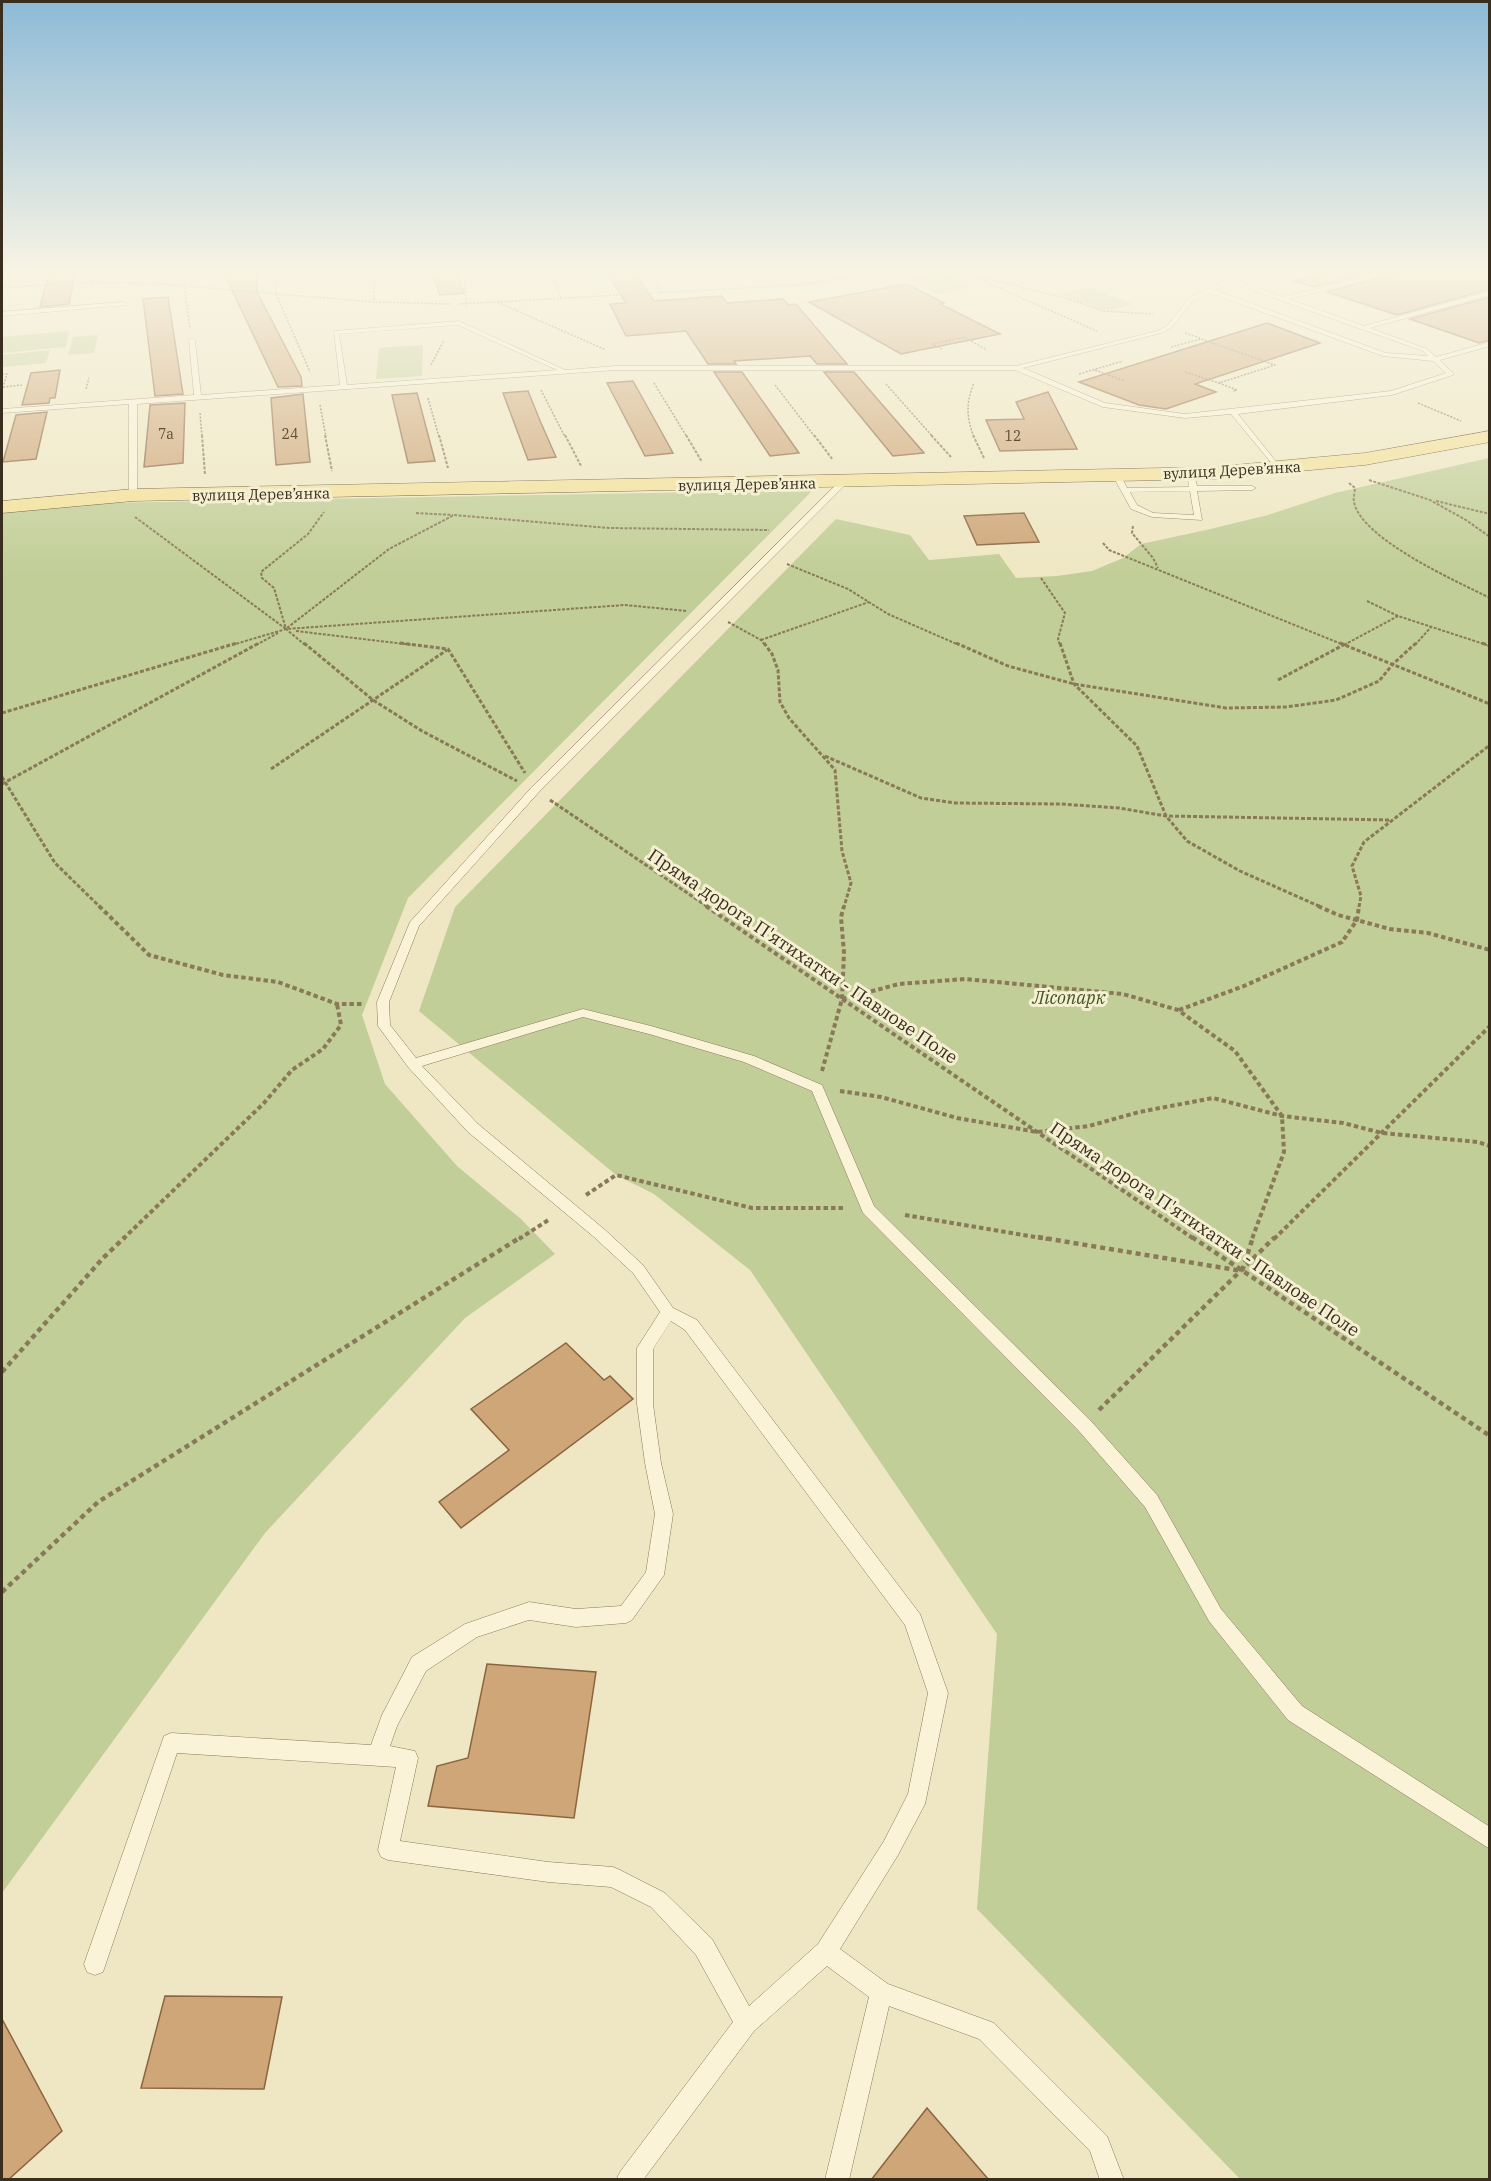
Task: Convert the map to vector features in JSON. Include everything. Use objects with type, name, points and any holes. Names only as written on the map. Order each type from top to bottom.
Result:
[{"type":"main road","name":"вулиця Дерев’янка","points":[[2,507],[131,504],[841,475],[1121,483],[1250,479],[1278,469],[1365,459],[1490,436]]},
{"type":"lane","points":[[195,372],[198,396]]},
{"type":"lane","points":[[342,372],[344,386]]},
{"type":"lane","points":[[2,411],[552,372]]},
{"type":"lane","points":[[1025,372],[1103,405],[1185,416],[1392,393],[1451,374],[1449,372]]},
{"type":"lane","points":[[131,504],[133,401]]},
{"type":"lane","points":[[1233,412],[1278,469]]},
{"type":"lane","points":[[628,2180],[746,2023],[826,1952],[891,1848],[918,1797],[938,1692],[914,1620],[691,1325],[668,1312],[638,1269],[473,1128],[412,1064],[384,1026],[383,1002],[414,925],[535,790],[770,556],[841,475]]},
{"type":"lane","points":[[1250,479],[1254,499]]},
{"type":"lane","points":[[1121,483],[1134,507],[1152,515],[1199,518],[1191,481]]},
{"type":"lane","points":[[412,1064],[583,1012],[748,1059],[817,1088],[867,1209],[1084,1425],[1151,1501],[1215,1615],[1295,1713],[1490,1839]]},
{"type":"lane","points":[[377,1755],[389,1722],[419,1664],[472,1630],[529,1611],[576,1618],[626,1614],[655,1575],[664,1514],[653,1463],[645,1404],[645,1348],[668,1312]]},
{"type":"lane","points":[[95,1964],[171,1743],[377,1755],[408,1758],[388,1851],[548,1872],[613,1877],[658,1900],[704,1947],[746,2023]]},
{"type":"lane","points":[[826,1952],[881,1992],[986,2031],[1099,2144],[1112,2180]]},
{"type":"lane","points":[[837,2180],[881,1992]]},
{"type":"path","points":[[310,372],[317,388],[334,478]]},
{"type":"path","points":[[647,372],[702,462]]},
{"type":"path","points":[[765,372],[841,475]]},
{"type":"path","points":[[875,372],[957,465]]},
{"type":"path","points":[[979,372],[967,397],[967,421],[986,464]]},
{"type":"path","points":[[1049,382],[1088,372]]},
{"type":"path","points":[[1100,372],[1125,381]]},
{"type":"path","points":[[1185,372],[1237,390],[1223,394],[1227,405],[1233,412]]},
{"type":"path","points":[[1218,383],[1254,372]]},
{"type":"path","points":[[533,373],[585,474]]},
{"type":"path","points":[[2,374],[7,374],[2,389],[22,386]]},
{"type":"path","points":[[1392,393],[1468,423]]},
{"type":"path","points":[[198,396],[206,478]]},
{"type":"path","points":[[1366,480],[1430,500],[1490,514]]},
{"type":"path","points":[[1355,488],[1354,504],[1364,520],[1407,556],[1490,598]]},
{"type":"path","points":[[1430,500],[1466,520],[1490,537]]},
{"type":"path","points":[[131,504],[373,700],[422,731],[535,790]]},
{"type":"path","points":[[1134,507],[1135,519],[1132,533],[1137,541],[1154,555],[1158,569]]},
{"type":"path","points":[[286,629],[274,588],[262,578],[261,572],[308,534],[326,509]]},
{"type":"path","points":[[3,783],[286,629],[389,549],[454,515],[609,528],[717,531],[796,529]]},
{"type":"path","points":[[1103,543],[1109,550],[1490,704]]},
{"type":"path","points":[[770,556],[807,574],[848,589],[888,614],[1008,666],[1074,684],[1226,708],[1286,707],[1336,700],[1379,681],[1431,627]]},
{"type":"path","points":[[1041,578],[1065,613],[1058,639],[1074,684],[1137,746],[1166,816],[1187,841],[1240,871],[1338,915],[1390,929],[1428,933],[1490,950]]},
{"type":"path","points":[[761,639],[869,602]]},
{"type":"path","points":[[1366,602],[1398,616],[1490,646]]},
{"type":"path","points":[[2,713],[286,629],[625,605],[712,614],[761,639],[778,670],[780,702],[789,718],[835,770],[842,851],[851,883],[841,916],[844,953],[842,999],[817,1088],[881,1097],[957,1118],[1037,1132],[1089,1126],[1139,1112],[1213,1098],[1282,1116],[1343,1123],[1382,1133],[1478,1142],[1490,1146]]},
{"type":"path","points":[[1278,680],[1398,616]]},
{"type":"path","points":[[286,629],[448,650]]},
{"type":"path","points":[[271,769],[448,650]]},
{"type":"path","name":"Пряма дорога П'ятихатки - Павлове Поле","points":[[448,650],[535,790],[1242,1271],[1490,1436]]},
{"type":"path","points":[[1178,1010],[1244,986],[1342,942],[1357,920],[1361,896],[1352,866],[1364,842],[1490,745]]},
{"type":"path","points":[[824,756],[921,798],[955,803],[1096,807],[1166,816],[1390,820]]},
{"type":"path","points":[[2,777],[3,783],[55,863],[149,955],[223,975],[278,982],[338,1004],[341,1025],[323,1049],[292,1070],[256,1111],[103,1258],[2,1372]]},
{"type":"path","points":[[842,999],[899,984],[965,979],[1018,982],[1123,994],[1178,1010],[1234,1051],[1282,1116],[1284,1152],[1264,1202],[1242,1271]]},
{"type":"path","points":[[1084,1425],[1490,1026]]},
{"type":"path","points":[[2,1592],[98,1502],[569,1208],[616,1175],[752,1208],[867,1209],[1242,1271]]},
{"type":"green space","points":[[377,372],[422,372],[422,376],[376,379]]},
{"type":"green space","name":"Лісопарк","points":[[1489,458],[1489,2179],[1240,2179],[977,1909],[997,1634],[750,1270],[654,1194],[616,1175],[419,1011],[455,907],[836,519],[910,535],[929,560],[999,554],[1016,578],[1057,576],[1092,571],[1123,558],[1141,544],[1268,515],[1335,493]]},
{"type":"green space","points":[[813,490],[408,898],[362,1015],[385,1084],[457,1166],[521,1219],[555,1254],[465,1318],[265,1533],[2,1893],[2,512],[101,503]]},
{"type":"building","points":[[60,372],[55,398],[50,398],[49,403],[22,405],[31,373]]},
{"type":"building","points":[[152,372],[180,372],[183,394],[155,396]]},
{"type":"building","points":[[271,372],[298,372],[302,386],[278,387]]},
{"type":"building","points":[[714,372],[742,372],[799,453],[770,456]]},
{"type":"building","points":[[824,372],[854,372],[924,453],[893,456]]},
{"type":"building","points":[[1112,372],[1232,372],[1195,384],[1216,392],[1166,409],[1139,405],[1079,382]]},
{"type":"building","points":[[633,381],[673,453],[645,456],[607,383]]},
{"type":"building","points":[[528,391],[556,457],[528,460],[503,393]]},
{"type":"building","points":[[1048,392],[1077,449],[1000,451],[986,420],[1024,419],[1016,402]]},
{"type":"building","points":[[417,393],[435,461],[408,463],[392,395]]},
{"type":"building","points":[[303,394],[310,462],[276,465],[271,398]]},
{"type":"building","points":[[185,403],[183,463],[144,467],[150,405]]},
{"type":"building","points":[[47,412],[36,459],[3,462],[16,415]]},
{"type":"building","points":[[1024,513],[1039,542],[977,545],[964,516]]},
{"type":"building","points":[[566,1343],[604,1380],[610,1376],[633,1399],[461,1528],[439,1502],[509,1450],[471,1409]]},
{"type":"building","points":[[487,1664],[596,1672],[574,1818],[428,1806],[437,1766],[468,1758]]},
{"type":"building","points":[[165,1996],[282,1997],[264,2089],[141,2088]]},
{"type":"building","points":[[2,2019],[62,2131],[8,2180],[2,2180]]},
{"type":"building","points":[[927,2108],[989,2180],[871,2180]]}]
